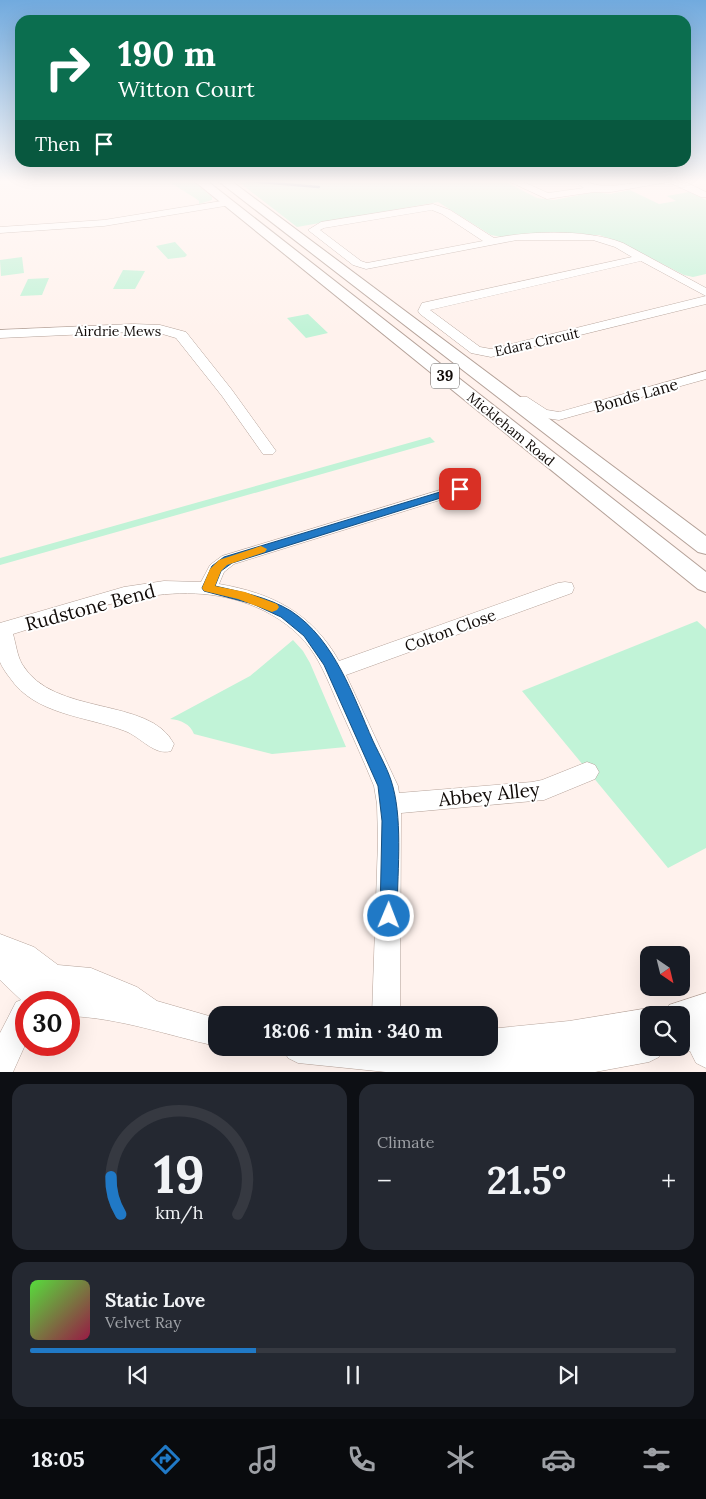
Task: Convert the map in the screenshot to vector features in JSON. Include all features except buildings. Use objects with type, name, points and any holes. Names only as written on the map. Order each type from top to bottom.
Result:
[{"type":"main road","name":"Mickleham Road","points":[[262,230],[706,584]]},
{"type":"main road","points":[[267,234],[275,235],[282,230]]},
{"type":"main road","name":"Mickleham Road","points":[[289,230],[706,547]]},
{"type":"street","points":[[0,231],[13,230]]},
{"type":"street","points":[[313,230],[357,263],[366,266],[521,236],[593,237],[613,242],[706,293]]},
{"type":"street","points":[[474,230],[492,242]]},
{"type":"street","name":"Edara Circuit","points":[[642,258],[426,306],[424,311],[476,350],[491,353],[706,300]]},
{"type":"street","points":[[686,282],[701,278]]},
{"type":"street","name":"Airdrie Mews","points":[[0,334],[141,328],[160,329],[181,335],[268,450]]},
{"type":"street","points":[[448,350],[479,368],[538,411],[552,416],[566,415]]},
{"type":"street","name":"Bonds Lane","points":[[566,415],[706,375]]},
{"type":"street","points":[[566,415],[558,420],[556,424],[568,442]]},
{"type":"street","points":[[208,588],[216,569],[228,560],[460,489]]},
{"type":"street","name":"Rudstone Bend","points":[[1,631],[133,592],[160,587],[208,588],[257,600],[286,614],[317,642],[334,671],[386,786],[389,804],[390,841],[386,1006]]},
{"type":"street","name":"Colton Close","points":[[334,671],[565,588]]},
{"type":"street","points":[[1,631],[13,667],[18,676],[34,691],[55,702],[143,729],[163,744]]},
{"type":"street","name":"Abbey Alley","points":[[389,804],[532,792],[544,790],[586,772]]},
{"type":"street","points":[[0,948],[24,957],[38,991]]},
{"type":"street","points":[[0,963],[17,975],[34,991]]},
{"type":"street","points":[[80,1001],[152,1014],[208,1030]]},
{"type":"street","points":[[498,1045],[574,1056],[640,1026]]},
{"type":"street","points":[[0,1065],[15,1040]]},
{"type":"street","points":[[394,1056],[413,1064],[454,1067],[515,1066],[574,1056],[640,1048]]},
{"type":"street","points":[[1,1072],[15,1051]]},
{"type":"green space","points":[[483,230],[706,230],[706,274],[693,277],[684,275],[620,242],[599,235],[525,234],[501,237],[491,235]]},
{"type":"green space","points":[[175,242],[187,255],[185,257],[168,259],[156,246]]},
{"type":"green space","points":[[22,257],[24,273],[1,276],[0,260]]},
{"type":"green space","points":[[123,270],[145,271],[135,289],[113,289]]},
{"type":"green space","points":[[49,278],[42,295],[20,296],[28,279]]},
{"type":"green space","points":[[308,314],[328,333],[306,338],[287,318]]},
{"type":"green space","points":[[430,437],[435,442],[0,565],[0,558]]},
{"type":"green space","points":[[697,621],[706,629],[706,848],[668,868],[522,691]]},
{"type":"green space","points":[[293,640],[303,651],[310,663],[346,747],[272,754],[194,734],[185,723],[170,719],[250,676]]},
{"type":"slow traffic","points":[[261,549],[223,562],[216,569],[208,588],[241,595],[272,607]]},
{"type":"route","points":[[389,916],[390,821],[386,786],[330,662],[317,642],[300,624],[286,614],[257,600],[208,588],[216,569],[228,560],[460,489]]}]
